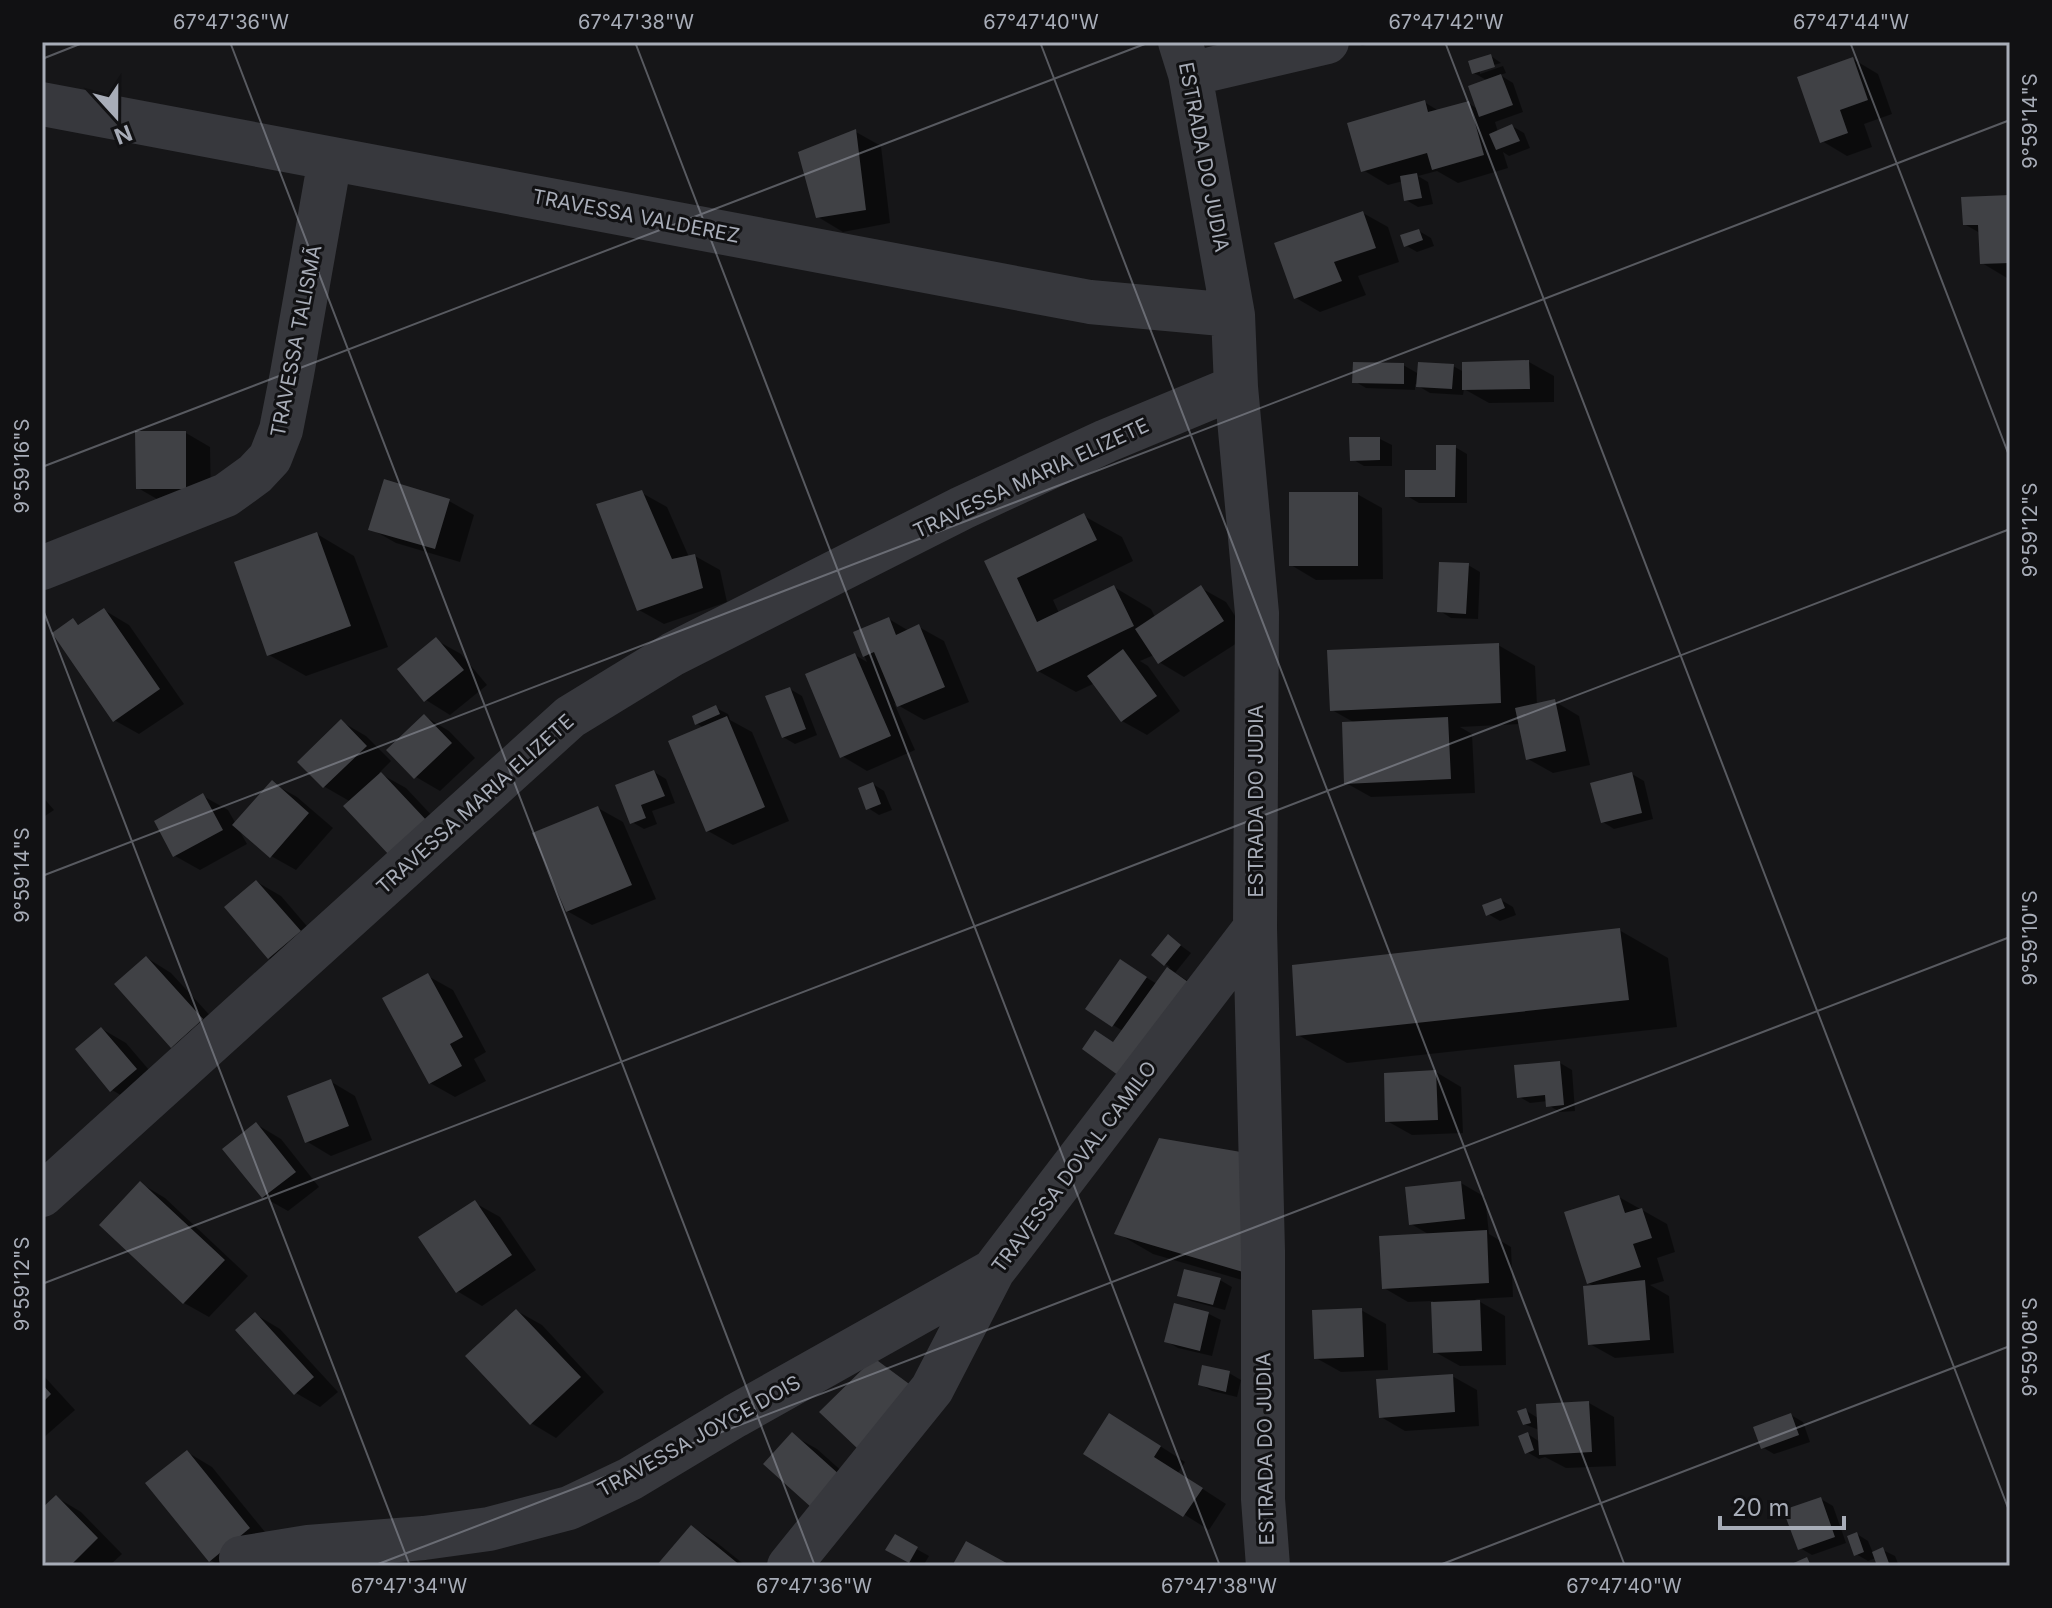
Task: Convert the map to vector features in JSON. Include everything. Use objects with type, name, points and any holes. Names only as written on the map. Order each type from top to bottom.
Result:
[{"type":"street","points":[[1185,58],[1327,42]]},
{"type":"street","name":"ESTRADA DO JUDIA","points":[[1185,58],[1233,315],[1236,387],[1257,613],[1255,928],[1263,1251],[1263,1499],[1268,1566]]},
{"type":"street","name":"TRAVESSA VALDEREZ","points":[[42,104],[1090,302],[1233,315]]},
{"type":"street","name":"TRAVESSA TALISMÃ","points":[[42,568],[226,495],[255,474],[270,458],[281,430],[330,159]]},
{"type":"street","name":"TRAVESSA MARIA ELIZETE","points":[[42,1195],[570,717],[673,654],[948,515],[1106,441],[1236,387]]},
{"type":"street","name":"TRAVESSA DOVAL CAMILO","points":[[789,1566],[932,1389],[993,1271],[1255,928]]},
{"type":"street","name":"TRAVESSA JOYCE DOIS","points":[[241,1558],[308,1547],[489,1529],[569,1508],[630,1479],[735,1416],[993,1271]]},
{"type":"building","points":[[1491,54],[1495,67],[1472,74],[1468,61]]},
{"type":"building","points":[[1853,57],[1868,100],[1840,110],[1848,133],[1820,143],[1797,77]]},
{"type":"building","points":[[1501,74],[1513,105],[1479,117],[1468,86]]},
{"type":"building","points":[[1425,100],[1428,112],[1469,101],[1484,155],[1432,170],[1427,153],[1361,172],[1347,123]]},
{"type":"building","points":[[1512,124],[1520,141],[1496,150],[1489,134]]},
{"type":"building","points":[[856,129],[866,210],[816,218],[798,152]]},
{"type":"building","points":[[1417,173],[1422,198],[1404,201],[1400,176]]},
{"type":"building","points":[[2010,195],[2010,263],[1980,264],[1978,225],[1963,225],[1961,197]]},
{"type":"building","points":[[1363,211],[1376,248],[1334,262],[1342,281],[1294,299],[1274,243]]},
{"type":"building","points":[[1419,229],[1423,240],[1404,247],[1400,235]]},
{"type":"building","points":[[1529,360],[1530,389],[1462,390],[1462,362]]},
{"type":"building","points":[[1353,362],[1404,363],[1404,384],[1352,383]]},
{"type":"building","points":[[1418,362],[1454,364],[1452,389],[1416,387]]},
{"type":"building","points":[[135,431],[186,431],[186,489],[136,489]]},
{"type":"building","points":[[1349,437],[1380,437],[1380,460],[1350,461]]},
{"type":"building","points":[[1436,445],[1456,445],[1455,497],[1405,497],[1405,470],[1436,470]]},
{"type":"building","points":[[384,479],[450,499],[435,549],[368,530]]},
{"type":"building","points":[[642,490],[672,559],[695,554],[703,588],[637,611],[596,504]]},
{"type":"building","points":[[1289,492],[1358,492],[1358,566],[1289,566]]},
{"type":"building","points":[[1084,513],[1097,540],[1017,578],[1037,622],[1114,585],[1134,626],[1037,672],[984,561]]},
{"type":"building","points":[[317,532],[351,626],[267,656],[234,562]]},
{"type":"building","points":[[1439,562],[1469,563],[1466,614],[1437,612]]},
{"type":"building","points":[[1201,585],[1224,621],[1158,664],[1135,629]]},
{"type":"building","points":[[104,608],[160,689],[113,722],[52,633],[73,618],[78,625]]},
{"type":"building","points":[[889,617],[896,635],[919,624],[945,687],[897,707],[874,652],[863,657],[853,632]]},
{"type":"building","points":[[436,637],[464,670],[424,702],[397,669]]},
{"type":"building","points":[[1499,643],[1501,703],[1330,711],[1327,650]]},
{"type":"building","points":[[1123,649],[1157,696],[1121,722],[1087,676]]},
{"type":"building","points":[[855,653],[891,736],[840,758],[805,674]]},
{"type":"building","points":[[790,687],[806,729],[782,738],[765,696]]},
{"type":"building","points":[[1555,699],[1566,751],[1526,760],[1515,708]]},
{"type":"building","points":[[716,705],[720,714],[695,725],[692,716]]},
{"type":"building","points":[[424,714],[452,743],[414,779],[386,750]]},
{"type":"building","points":[[727,716],[765,807],[706,832],[668,741]]},
{"type":"building","points":[[1448,717],[1451,779],[1344,784],[1342,722]]},
{"type":"building","points":[[341,719],[367,746],[323,788],[297,762]]},
{"type":"building","points":[[654,770],[665,796],[641,805],[646,818],[630,824],[615,785]]},
{"type":"building","points":[[381,772],[428,822],[390,856],[343,806]]},
{"type":"building","points":[[1632,772],[1642,813],[1601,823],[1590,783]]},
{"type":"building","points":[[272,780],[309,813],[270,858],[232,825]]},
{"type":"building","points":[[873,782],[881,804],[866,810],[858,788]]},
{"type":"building","points":[[203,793],[223,830],[173,857],[154,821]]},
{"type":"building","points":[[598,806],[632,885],[566,912],[532,833]]},
{"type":"building","points":[[256,880],[301,931],[268,959],[224,907]]},
{"type":"building","points":[[1501,898],[1505,908],[1486,916],[1482,905]]},
{"type":"building","points":[[1620,928],[1629,1000],[1296,1036],[1292,965]]},
{"type":"building","points":[[1168,934],[1181,945],[1164,966],[1151,955]]},
{"type":"building","points":[[146,956],[203,1019],[171,1048],[114,984]]},
{"type":"building","points":[[1120,959],[1147,977],[1112,1027],[1085,1009]]},
{"type":"building","points":[[1167,967],[1195,987],[1126,1081],[1082,1049],[1095,1030],[1113,1042]]},
{"type":"building","points":[[428,973],[463,1037],[450,1044],[462,1066],[429,1084],[382,998]]},
{"type":"building","points":[[101,1027],[137,1069],[110,1092],[75,1049]]},
{"type":"building","points":[[1560,1061],[1564,1105],[1546,1107],[1545,1095],[1517,1098],[1514,1065]]},
{"type":"building","points":[[1436,1070],[1438,1120],[1385,1122],[1384,1073]]},
{"type":"building","points":[[331,1079],[349,1126],[305,1143],[287,1096]]},
{"type":"building","points":[[256,1122],[296,1172],[262,1198],[222,1149]]},
{"type":"building","points":[[1159,1138],[1241,1152],[1243,1272],[1114,1234]]},
{"type":"building","points":[[140,1181],[225,1260],[183,1304],[99,1225]]},
{"type":"building","points":[[1461,1181],[1465,1219],[1409,1225],[1405,1187]]},
{"type":"building","points":[[1619,1195],[1625,1213],[1642,1208],[1652,1238],[1633,1244],[1641,1267],[1587,1284],[1564,1212]]},
{"type":"building","points":[[475,1200],[512,1255],[456,1293],[418,1237]]},
{"type":"building","points":[[1487,1230],[1489,1283],[1382,1289],[1379,1236]]},
{"type":"building","points":[[1184,1269],[1221,1278],[1213,1305],[1177,1296]]},
{"type":"building","points":[[1645,1280],[1650,1340],[1588,1345],[1583,1286]]},
{"type":"building","points":[[1480,1300],[1482,1351],[1433,1353],[1431,1302]]},
{"type":"building","points":[[1174,1303],[1209,1312],[1200,1351],[1164,1342]]},
{"type":"building","points":[[1362,1308],[1364,1357],[1314,1359],[1312,1310]]},
{"type":"building","points":[[516,1309],[581,1377],[530,1425],[465,1356]]},
{"type":"building","points":[[255,1312],[314,1377],[294,1395],[235,1330]]},
{"type":"building","points":[[874,1358],[916,1389],[858,1449],[819,1412]]},
{"type":"building","points":[[1202,1365],[1230,1371],[1226,1392],[1198,1385]]},
{"type":"building","points":[[1453,1374],[1455,1412],[1379,1418],[1376,1379]]},
{"type":"building","points":[[42,1384],[51,1394],[42,1403]]},
{"type":"building","points":[[1589,1401],[1592,1452],[1539,1455],[1536,1404]]},
{"type":"building","points":[[1526,1408],[1531,1423],[1523,1425],[1517,1411]]},
{"type":"building","points":[[1109,1413],[1161,1446],[1154,1457],[1203,1488],[1183,1517],[1083,1454]]},
{"type":"building","points":[[1791,1413],[1799,1435],[1761,1449],[1753,1427]]},
{"type":"building","points":[[792,1432],[841,1476],[812,1508],[763,1464]]},
{"type":"building","points":[[1528,1432],[1534,1450],[1525,1454],[1518,1436]]},
{"type":"building","points":[[187,1450],[250,1528],[209,1562],[145,1483]]},
{"type":"building","points":[[56,1495],[98,1538],[70,1566],[49,1566],[42,1558],[42,1508]]},
{"type":"building","points":[[1821,1497],[1835,1537],[1798,1550],[1783,1510]]},
{"type":"building","points":[[691,1525],[741,1566],[656,1566]]},
{"type":"building","points":[[1857,1532],[1864,1552],[1854,1556],[1847,1536]]},
{"type":"building","points":[[895,1534],[918,1547],[909,1563],[885,1550]]},
{"type":"building","points":[[966,1541],[1012,1566],[952,1566]]},
{"type":"building","points":[[1883,1547],[1890,1566],[1877,1566],[1872,1552]]},
{"type":"building","points":[[1807,1557],[1811,1566],[1787,1566]]}]
